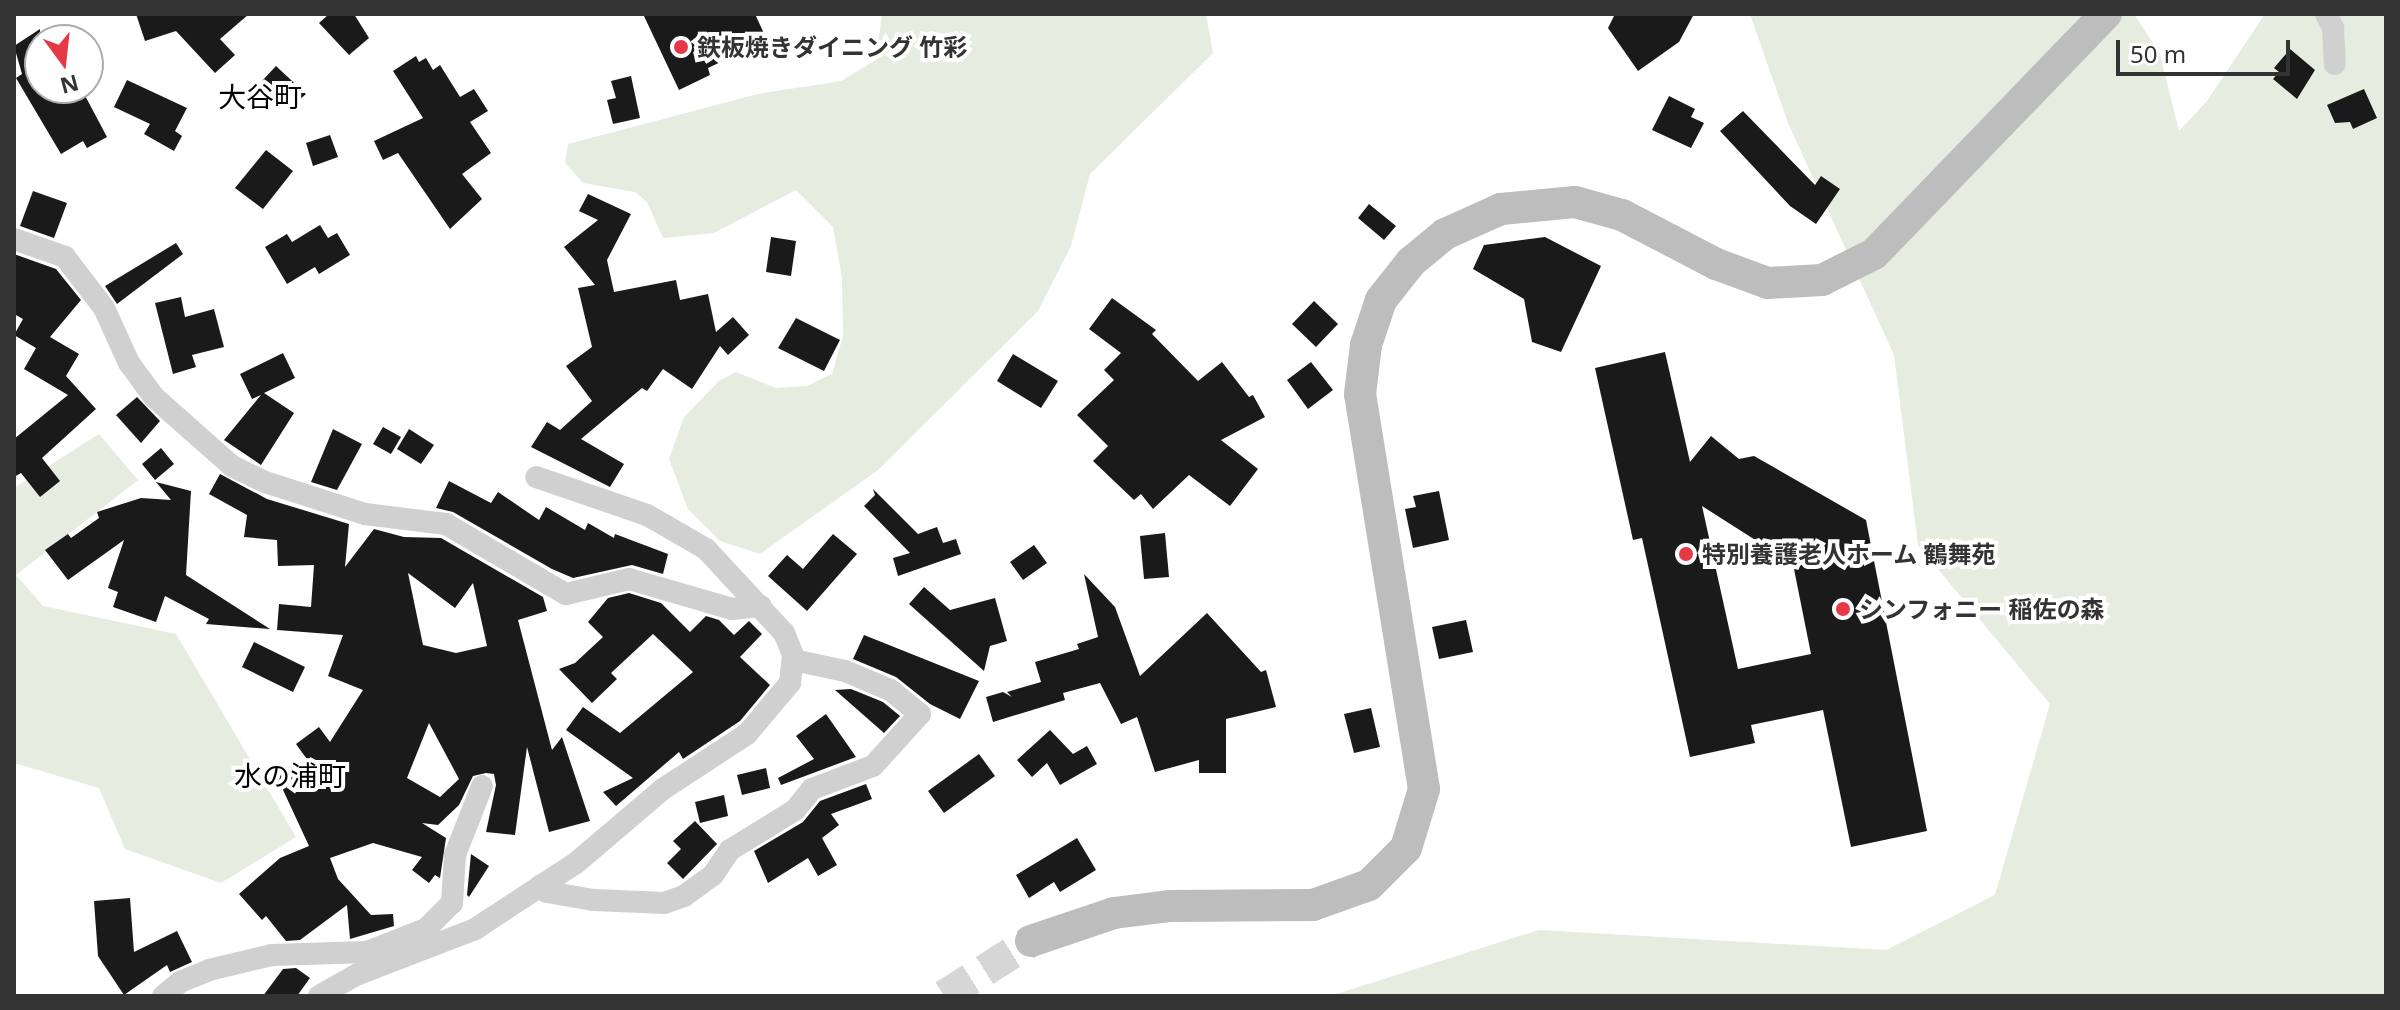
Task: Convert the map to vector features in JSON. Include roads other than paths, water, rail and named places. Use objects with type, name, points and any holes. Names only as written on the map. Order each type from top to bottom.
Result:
[{"type":"street","points":[[1031,941],[1114,913],[1169,906],[1313,905],[1369,885],[1406,848],[1424,789],[1360,394],[1366,345],[1381,300],[1411,262],[1445,234],[1501,209],[1575,202],[1622,215],[1716,264],[1768,283],[1822,280],[1874,254],[2106,14]]},
{"type":"street","points":[[2326,14],[2333,28],[2335,64]]},
{"type":"street","points":[[14,239],[65,257],[104,308],[129,363],[154,397],[232,466],[265,482],[365,514],[446,524],[566,594],[629,579],[732,609],[761,606]]},
{"type":"street","points":[[319,996],[356,975],[475,929],[576,863],[663,789],[747,734],[783,693],[793,660],[784,633],[761,606],[679,530],[536,477]]},
{"type":"street","points":[[541,885],[547,892],[594,900],[664,903],[684,896],[713,875],[730,850],[795,810],[812,789],[873,766],[920,714],[890,690],[845,671],[793,660]]},
{"type":"street","points":[[163,996],[180,982],[209,970],[272,955],[367,952],[426,929],[452,903],[455,855],[482,786]]},
{"type":"tunnel","points":[[944,996],[1031,941]]},
{"type":"place","name":"鉄板焼きダイニング 竹彩","points":[[681,47]]},
{"type":"place","name":"特別養護老人ホーム 鶴舞苑","points":[[1686,554]]},
{"type":"place","name":"シンフォニー 稲佐の森","points":[[1843,609]]},
{"type":"district","name":"大谷町","points":[[260,96]]},
{"type":"district","name":"水の浦町","points":[[290,775]]}]
